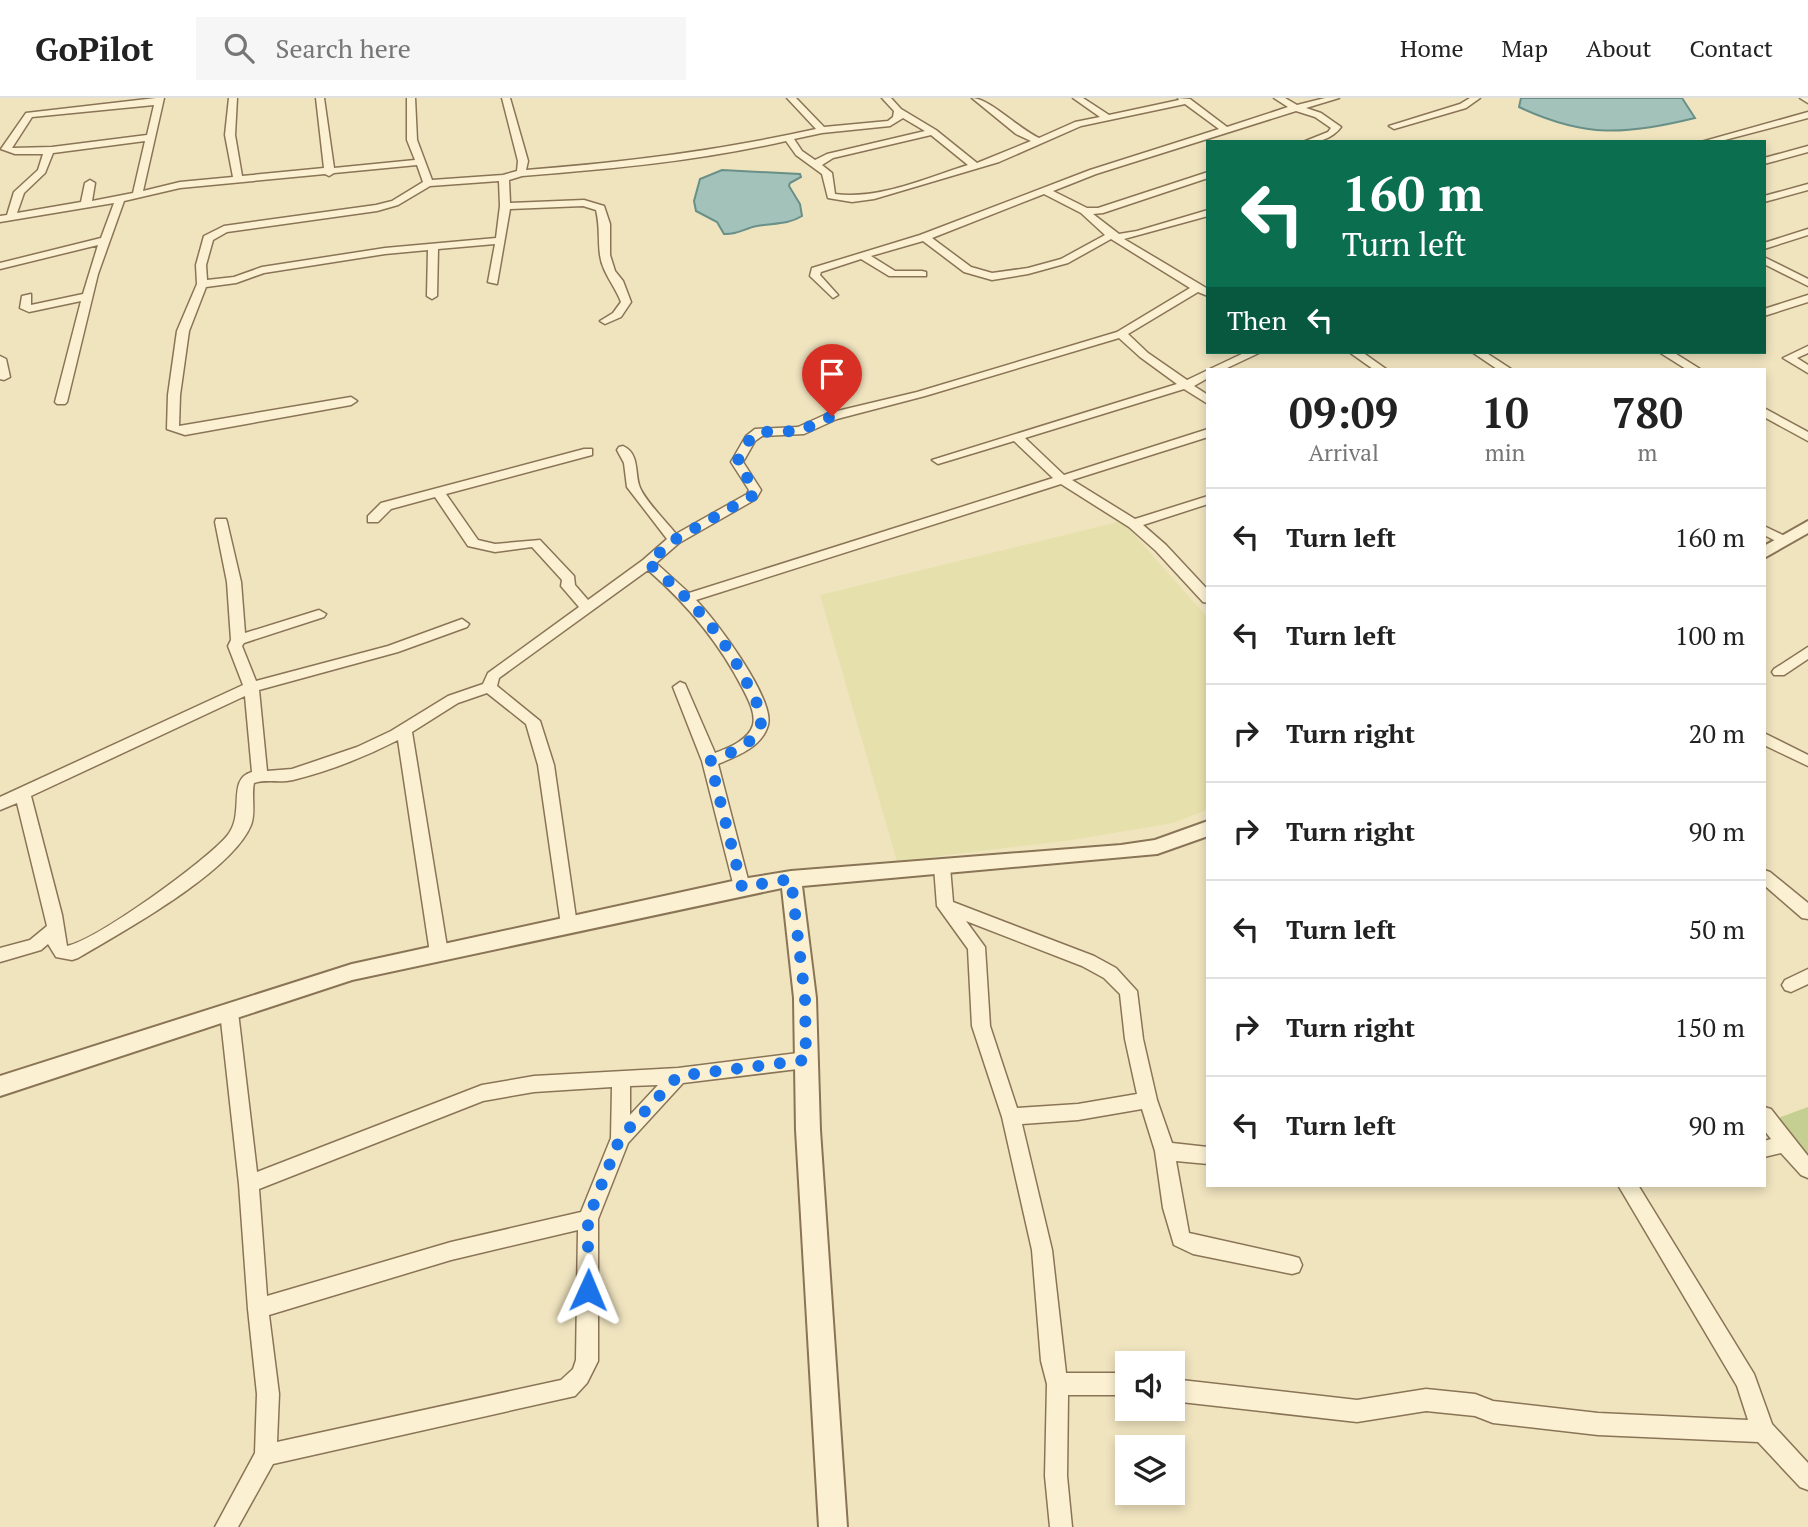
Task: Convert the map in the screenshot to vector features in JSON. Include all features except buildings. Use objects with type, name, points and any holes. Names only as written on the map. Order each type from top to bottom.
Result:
[{"type":"street","points":[[233,98],[230,135],[238,181]]},
{"type":"street","points":[[320,98],[321,117],[328,144],[329,173]]},
{"type":"street","points":[[411,98],[412,140],[428,183]]},
{"type":"street","points":[[506,98],[523,161],[521,173]]},
{"type":"street","points":[[791,98],[822,130]]},
{"type":"street","points":[[886,98],[898,111],[933,132],[975,166]]},
{"type":"street","points":[[976,98],[1018,132],[1037,140]]},
{"type":"street","points":[[1077,98],[1106,117]]},
{"type":"street","points":[[1278,98],[1296,108],[1318,115],[1336,127],[1331,134],[1315,140]]},
{"type":"street","points":[[833,295],[815,276],[816,270],[924,237],[1104,169],[1335,98]]},
{"type":"street","points":[[1394,126],[1463,106],[1476,98]]},
{"type":"street","points":[[10,152],[6,149],[10,139],[29,115],[159,100],[138,193]]},
{"type":"street","points":[[789,138],[799,153],[816,164],[830,180],[828,194],[852,199],[880,195],[975,166],[1014,152],[1037,140],[1106,117],[1184,100],[1226,130]]},
{"type":"street","points":[[351,401],[185,431],[173,429],[174,395],[183,331],[202,284],[201,265],[208,239],[216,232],[377,208],[395,203],[428,183],[631,165],[822,130],[890,123],[898,118],[898,111]]},
{"type":"street","points":[[1713,140],[1808,115]]},
{"type":"street","points":[[915,135],[918,123]]},
{"type":"street","points":[[816,164],[831,156],[933,132]]},
{"type":"street","points":[[0,160],[10,152],[49,150],[151,137]]},
{"type":"street","points":[[1766,160],[1808,149]]},
{"type":"street","points":[[5,218],[19,192],[42,171],[49,150]]},
{"type":"street","points":[[5,218],[180,186],[422,162]]},
{"type":"street","points":[[1085,211],[1110,209],[1206,176]]},
{"type":"street","points":[[493,282],[499,261],[496,254],[505,206],[505,178]]},
{"type":"street","points":[[86,204],[90,183]]},
{"type":"street","points":[[1766,199],[1808,187]]},
{"type":"street","points":[[489,688],[493,677],[648,563],[674,540],[754,493],[737,462],[750,439],[759,432],[800,431],[832,416],[921,394],[1121,334],[1202,291],[1093,222],[1085,211],[1046,191]]},
{"type":"street","points":[[61,402],[103,241],[120,199]]},
{"type":"street","points":[[505,206],[584,203],[600,208],[605,224],[605,256],[626,302],[617,315],[605,321]]},
{"type":"street","points":[[924,237],[971,270],[990,276],[1055,264],[1082,254],[1103,238],[1206,214]]},
{"type":"street","points":[[1766,245],[1808,232]]},
{"type":"street","points":[[0,266],[103,241]]},
{"type":"street","points":[[202,284],[236,280],[262,270],[385,251],[498,242]]},
{"type":"street","points":[[432,296],[433,247]]},
{"type":"street","points":[[862,255],[893,274],[922,274]]},
{"type":"street","points":[[1766,262],[1807,282]]},
{"type":"street","points":[[27,296],[25,308],[29,309],[88,296]]},
{"type":"street","points":[[1766,312],[1808,298]]},
{"type":"street","points":[[1121,334],[1144,355],[1206,400]]},
{"type":"street","points":[[1808,349],[1789,358],[1808,370]]},
{"type":"street","points":[[1218,368],[1250,354]]},
{"type":"street","points":[[1357,354],[1375,368]]},
{"type":"street","points":[[1481,354],[1503,368]]},
{"type":"street","points":[[1668,354],[1691,368]]},
{"type":"street","points":[[0,359],[4,377]]},
{"type":"street","points":[[938,460],[1186,385],[1206,374]]},
{"type":"street","points":[[1766,413],[1808,438]]},
{"type":"street","points":[[688,598],[1206,434]]},
{"type":"street","points":[[1017,437],[1060,478],[1134,524],[1161,548],[1206,598]]},
{"type":"street","points":[[623,450],[630,463],[633,487],[674,540]]},
{"type":"street","points":[[373,519],[386,506],[588,452]]},
{"type":"street","points":[[438,492],[473,543],[495,548],[535,543],[569,579],[568,586],[586,606]]},
{"type":"street","points":[[1134,524],[1206,500]]},
{"type":"street","points":[[221,522],[233,582],[238,640],[235,646],[251,687],[260,775]]},
{"type":"street","points":[[1766,552],[1808,526]]},
{"type":"street","points":[[1766,531],[1784,541]]},
{"type":"street","points":[[648,563],[688,598],[721,637],[740,667],[761,713],[760,727],[752,738],[735,751],[710,761]]},
{"type":"street","points":[[238,640],[320,614]]},
{"type":"street","points":[[0,804],[251,687],[393,649],[462,624]]},
{"type":"street","points":[[1779,672],[1808,652]]},
{"type":"street","points":[[680,687],[710,761],[742,887]]},
{"type":"street","points":[[22,792],[54,915],[54,930],[62,952],[72,953],[145,911],[216,856],[236,835],[243,823],[245,782],[260,775],[278,777],[351,755],[404,730],[442,703],[466,692],[489,688],[533,721],[546,765],[569,925]]},
{"type":"street","points":[[404,730],[439,953]]},
{"type":"street","points":[[1766,739],[1808,761]]},
{"type":"street","points":[[0,1086],[352,972],[742,887],[791,879],[1121,852],[1157,847],[1206,829]]},
{"type":"street","points":[[942,866],[945,906],[976,947],[981,1026],[1011,1116],[1042,1250],[1052,1361],[1058,1384],[1056,1476],[1061,1527]]},
{"type":"street","points":[[1766,878],[1808,913]]},
{"type":"street","points":[[791,879],[805,998],[818,1311],[833,1527]]},
{"type":"street","points":[[945,906],[1029,936],[1110,973],[1128,991],[1134,1039],[1148,1100],[1165,1151],[1173,1208],[1181,1240],[1293,1265]]},
{"type":"street","points":[[0,955],[35,945],[54,930]]},
{"type":"street","points":[[1791,985],[1808,976]]},
{"type":"street","points":[[226,1527],[234,1507],[265,1455],[268,1394],[258,1308],[249,1184],[229,1012]]},
{"type":"street","points":[[249,1184],[482,1093],[534,1084],[678,1076],[806,1060]]},
{"type":"street","points":[[620,1138],[678,1076]]},
{"type":"street","points":[[265,1455],[567,1389],[580,1376],[587,1361],[588,1219],[620,1138],[621,1080]]},
{"type":"street","points":[[1011,1116],[1078,1112],[1148,1100]]},
{"type":"street","points":[[1766,1118],[1808,1169]]},
{"type":"street","points":[[1766,1149],[1785,1144]]},
{"type":"street","points":[[1165,1151],[1206,1156]]},
{"type":"street","points":[[1629,1187],[1746,1381],[1763,1431],[1808,1479]]},
{"type":"street","points":[[258,1308],[451,1251],[588,1219]]},
{"type":"street","points":[[1058,1384],[1115,1384]]},
{"type":"street","points":[[1185,1391],[1357,1411],[1426,1400],[1475,1405],[1493,1412],[1598,1424],[1763,1431]]},
{"type":"shaded area","points":[[1122,521],[1206,616],[1206,810],[1173,823],[1072,840],[897,861],[820,595]]},
{"type":"green space","points":[[1808,1107],[1808,1158],[1775,1119]]},
{"type":"water","points":[[1521,98],[1682,98],[1695,118],[1648,128],[1585,129],[1519,107]]},
{"type":"water","points":[[722,170],[800,174],[801,177],[789,186],[800,204],[802,216],[786,222],[724,234],[717,222],[696,211],[694,201],[700,179]]},
{"type":"route","points":[[588,1290],[588,1219],[620,1138],[678,1076],[806,1060],[805,998],[791,879],[742,887],[710,761],[735,751],[752,738],[760,727],[761,713],[740,667],[714,627],[688,598],[648,563],[674,540],[752,496],[755,490],[737,462],[750,439],[759,432],[800,431],[832,416]]}]
